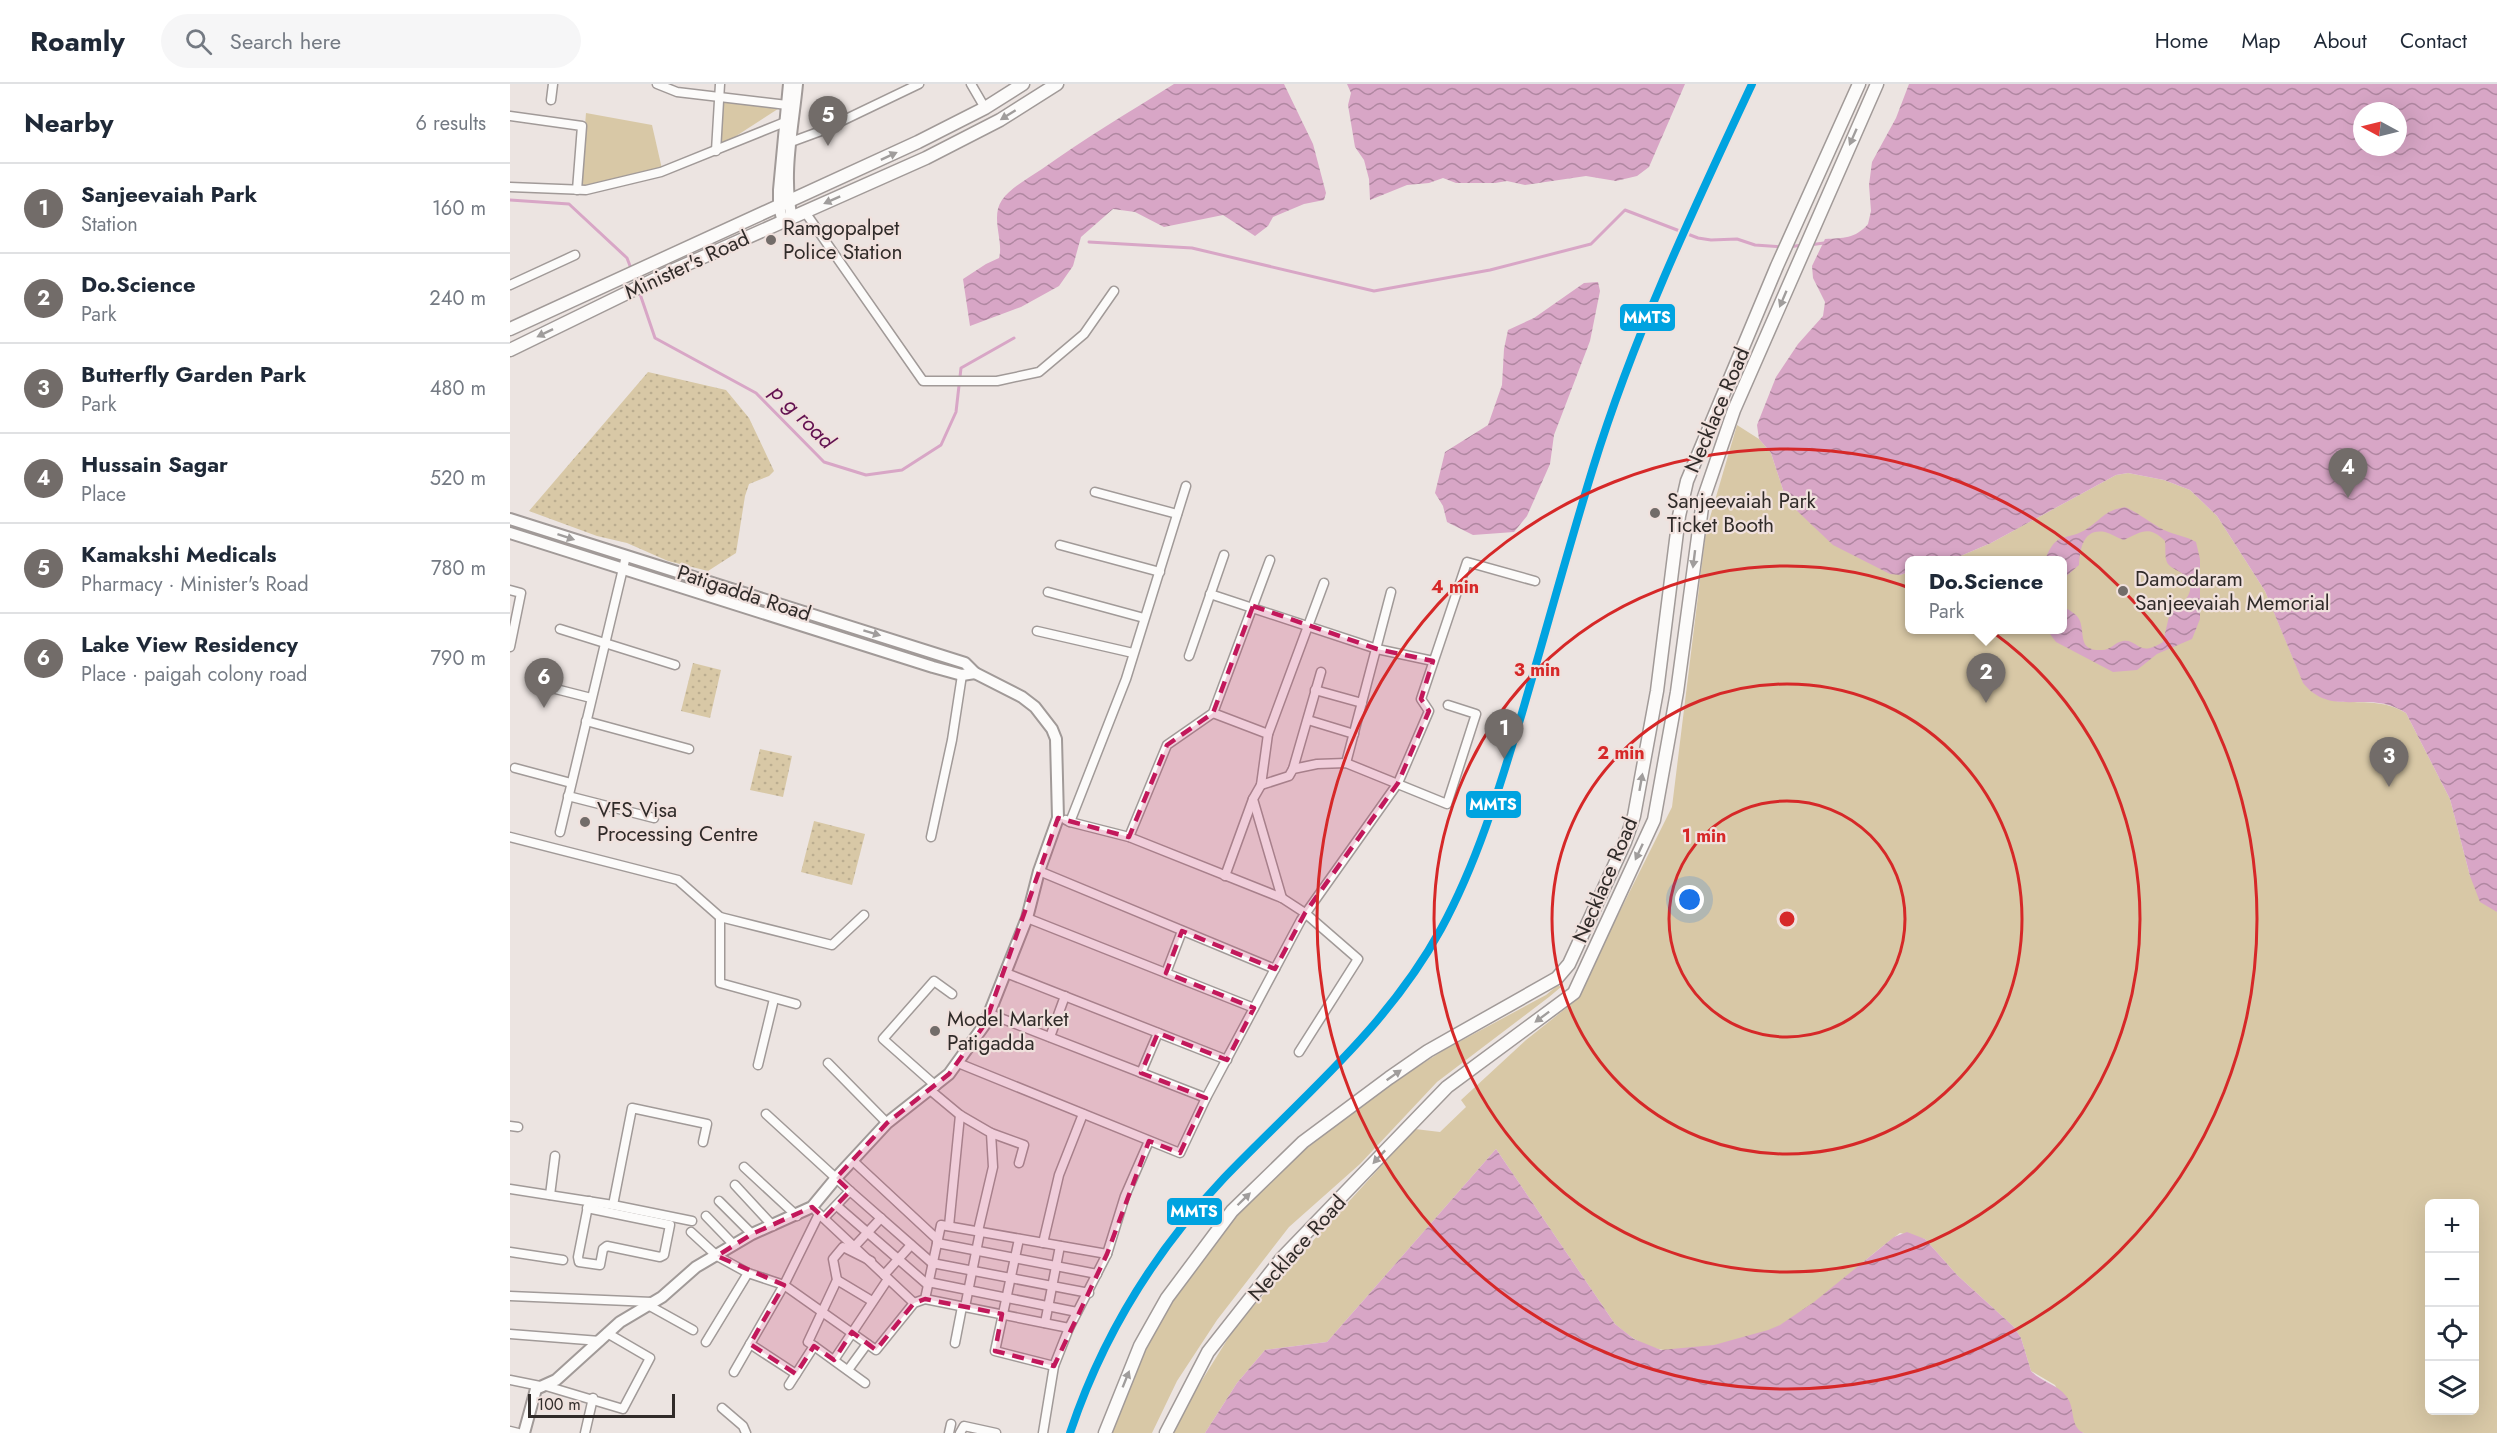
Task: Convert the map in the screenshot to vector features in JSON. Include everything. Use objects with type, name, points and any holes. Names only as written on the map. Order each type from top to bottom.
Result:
[{"type":"main road","name":"Minister's Road","points":[[510,329],[670,254],[784,205],[985,108],[1023,84]]},
{"type":"main road","name":"Minister's Road","points":[[510,350],[676,269],[926,158],[1000,120],[1057,84]]},
{"type":"main road","name":"Necklace Road","points":[[1105,1433],[1140,1346],[1167,1298],[1232,1210],[1303,1142],[1389,1078],[1428,1051],[1557,978],[1569,964],[1626,842],[1634,816],[1657,691],[1678,516],[1691,471],[1777,266],[1859,84]]},
{"type":"main road","name":"Necklace Road","points":[[1166,1433],[1208,1352],[1282,1258],[1447,1086],[1574,993],[1654,820],[1677,692],[1703,500],[1734,410],[1877,84]]},
{"type":"main road","points":[[1684,494],[1703,500]]},
{"type":"main road","points":[[1634,816],[1654,820]]},
{"type":"main road","points":[[1557,978],[1574,993]]},
{"type":"street","points":[[551,100],[553,84]]},
{"type":"street","points":[[657,84],[677,92],[787,105]]},
{"type":"street","points":[[716,151],[720,84]]},
{"type":"street","points":[[787,220],[784,205],[785,122],[789,84]]},
{"type":"street","points":[[784,205],[797,84]]},
{"type":"street","points":[[791,142],[821,132],[919,84]]},
{"type":"street","points":[[971,84],[985,108]]},
{"type":"street","points":[[510,116],[582,126],[577,190]]},
{"type":"street","points":[[510,187],[586,190],[661,172],[785,122]]},
{"type":"street","points":[[804,212],[923,381],[997,381],[1039,372],[1084,334],[1114,291]]},
{"type":"street","points":[[510,285],[575,255]]},
{"type":"street","points":[[1070,822],[1126,678],[1186,486]]},
{"type":"street","points":[[1095,492],[1177,514]]},
{"type":"street","name":"Patigadda Road","points":[[510,519],[965,663],[975,673],[1022,697],[1035,707],[1052,729],[1056,740],[1058,818]]},
{"type":"street","name":"Patigadda Road","points":[[510,533],[838,638],[962,675],[975,673]]},
{"type":"street","points":[[1060,545],[1160,572]]},
{"type":"street","points":[[1189,656],[1224,555]]},
{"type":"street","points":[[560,832],[626,556]]},
{"type":"street","points":[[1129,837],[1167,745],[1213,713],[1270,560]]},
{"type":"street","points":[[958,1063],[1180,1153],[1206,1098],[1305,913],[1398,783],[1429,711],[1420,699],[1467,562],[1535,581]]},
{"type":"street","points":[[1225,876],[1253,799],[1262,785],[1268,734],[1324,583]]},
{"type":"street","points":[[510,590],[521,593],[510,647]]},
{"type":"street","points":[[1048,592],[1144,618]]},
{"type":"street","points":[[1346,763],[1391,592]]},
{"type":"street","points":[[1209,594],[1252,606],[1377,649],[1433,661]]},
{"type":"street","points":[[838,638],[842,624]]},
{"type":"street","points":[[560,629],[675,665]]},
{"type":"street","points":[[1037,631],[1133,653]]},
{"type":"street","points":[[1262,785],[1288,776],[1293,769],[1321,672]]},
{"type":"street","points":[[931,837],[952,740],[962,675]]},
{"type":"street","points":[[540,685],[591,698]]},
{"type":"street","points":[[1315,690],[1362,703]]},
{"type":"street","points":[[1293,769],[1317,764],[1346,763],[1447,804],[1476,714],[1448,705]]},
{"type":"street","points":[[1213,713],[1268,734]]},
{"type":"street","points":[[1308,720],[1354,734]]},
{"type":"street","points":[[586,721],[689,749]]},
{"type":"street","points":[[515,768],[571,783]]},
{"type":"street","points":[[568,796],[654,818]]},
{"type":"street","points":[[1253,799],[1282,898]]},
{"type":"street","points":[[734,1372],[784,1285],[836,1178],[887,1123],[933,1088],[958,1063],[990,1014],[1027,918],[1039,871],[1058,818],[1129,837],[1282,898],[1305,913],[1358,959],[1299,1052]]},
{"type":"street","points":[[510,837],[678,880],[720,917],[832,945],[864,915]]},
{"type":"street","points":[[1039,871],[1275,969]]},
{"type":"street","points":[[720,917],[720,983],[796,1004]]},
{"type":"street","points":[[1027,918],[1254,1008]]},
{"type":"street","points":[[1166,973],[1182,931]]},
{"type":"street","points":[[1006,973],[1227,1060]]},
{"type":"street","points":[[952,994],[934,981],[883,1039],[960,1115],[991,1133],[1024,1145],[1019,1163]]},
{"type":"street","points":[[1050,1037],[1065,996]]},
{"type":"street","points":[[758,1065],[774,999]]},
{"type":"street","points":[[990,1014],[1206,1098]]},
{"type":"street","points":[[1141,1073],[1158,1033]]},
{"type":"street","points":[[828,1063],[887,1123]]},
{"type":"street","points":[[613,1205],[632,1108],[707,1124],[703,1142]]},
{"type":"street","points":[[766,1114],[932,1263],[1089,1293]]},
{"type":"street","points":[[1043,1244],[1059,1175],[1083,1114]]},
{"type":"street","points":[[949,1226],[960,1115]]},
{"type":"street","points":[[955,1343],[993,1167],[991,1133]]},
{"type":"street","points":[[1043,1433],[1054,1366],[1069,1328],[1089,1293],[1107,1254],[1125,1196],[1149,1141]]},
{"type":"street","points":[[550,1195],[555,1156]]},
{"type":"street","points":[[852,1160],[937,1242],[1096,1274]]},
{"type":"street","points":[[744,1167],[796,1216]]},
{"type":"street","points":[[735,1185],[773,1226]]},
{"type":"street","points":[[510,1190],[550,1195],[671,1221],[692,1221]]},
{"type":"street","points":[[524,1433],[532,1394],[556,1380],[620,1322],[671,1289],[696,1267],[752,1234],[796,1216],[818,1213],[837,1206],[850,1191]]},
{"type":"street","points":[[719,1201],[752,1234]]},
{"type":"street","points":[[588,1205],[613,1205],[671,1221]]},
{"type":"street","points":[[588,1205],[578,1257],[579,1263],[599,1266],[603,1249],[607,1246],[663,1257],[671,1221]]},
{"type":"street","points":[[837,1206],[928,1283],[1077,1312]]},
{"type":"street","points":[[818,1213],[914,1304]]},
{"type":"street","points":[[706,1216],[734,1245]]},
{"type":"street","points":[[854,1247],[881,1218]]},
{"type":"street","points":[[925,1299],[941,1225],[1107,1254]]},
{"type":"street","points":[[691,1232],[717,1256],[748,1273],[784,1285],[876,1350],[914,1304],[925,1299],[1069,1328]]},
{"type":"street","points":[[1019,1239],[995,1351],[1054,1366]]},
{"type":"street","points":[[834,1360],[898,1258],[911,1245]]},
{"type":"street","points":[[1045,1323],[1060,1246]]},
{"type":"street","points":[[865,1383],[808,1341],[837,1280],[832,1259],[843,1247],[871,1261]]},
{"type":"street","points":[[510,1252],[563,1260]]},
{"type":"street","points":[[706,1342],[748,1273]]},
{"type":"street","points":[[837,1280],[872,1301]]},
{"type":"street","points":[[510,1296],[650,1304],[693,1330]]},
{"type":"street","points":[[510,1334],[604,1337],[650,1358],[623,1409],[593,1398],[510,1380]]},
{"type":"street","points":[[750,1344],[796,1374]]},
{"type":"street","points":[[848,1370],[867,1344]]},
{"type":"street","points":[[789,1385],[814,1346]]},
{"type":"street","points":[[585,1433],[593,1398]]},
{"type":"street","points":[[722,1408],[743,1426],[746,1433]]},
{"type":"street","points":[[960,1433],[964,1426],[996,1433]]},
{"type":"street","points":[[510,1431],[518,1433]]},
{"type":"highlighted area","points":[[1253,606],[1377,649],[1433,661],[1421,699],[1429,711],[1398,783],[1305,913],[1275,969],[1182,931],[1166,973],[1254,1008],[1227,1060],[1158,1033],[1141,1073],[1206,1098],[1180,1153],[1149,1141],[1107,1254],[1054,1366],[995,1351],[1002,1314],[925,1299],[914,1303],[876,1350],[852,1332],[834,1360],[814,1346],[796,1374],[750,1344],[784,1285],[717,1256],[752,1234],[812,1207],[824,1218],[850,1191],[836,1178],[887,1123],[949,1074],[985,1024],[1058,818],[1129,837],[1167,745],[1213,713]]},
{"type":"shaded area","points":[[719,100],[784,105],[716,149]]},
{"type":"shaded area","points":[[586,113],[652,125],[662,169],[580,188]]},
{"type":"shaded area","points":[[648,372],[726,390],[749,418],[774,471],[769,476],[749,484],[736,553],[708,571],[668,561],[627,543],[597,536],[529,511]]},
{"type":"shaded area","points":[[1737,425],[1759,439],[1771,453],[1785,496],[1793,507],[1805,517],[1900,575],[1905,573],[1905,634],[2067,634],[2067,556],[1960,556],[1991,543],[2116,475],[2128,473],[2164,480],[2190,490],[2217,516],[2265,591],[2303,682],[2325,698],[2378,703],[2392,706],[2406,713],[2450,799],[2470,876],[2497,912],[2497,1433],[2084,1433],[2078,1431],[2055,1385],[2031,1371],[2021,1338],[2014,1327],[1957,1275],[1925,1239],[1900,1233],[1826,1294],[1779,1326],[1754,1336],[1702,1348],[1658,1349],[1635,1339],[1615,1324],[1496,1149],[1327,1342],[1265,1350],[1237,1383],[1205,1433],[1169,1433],[1237,1324],[1415,1129],[1440,1132],[1466,1107],[1461,1100],[1526,1040],[1575,1001],[1672,807],[1706,531]]},
{"type":"shaded area","points":[[693,663],[721,670],[710,718],[681,711]]},
{"type":"shaded area","points":[[760,749],[792,756],[783,797],[750,790]]},
{"type":"shaded area","points":[[814,821],[865,834],[852,885],[801,872]]},
{"type":"shaded area","points":[[1558,985],[1561,987],[1549,997],[1437,1082],[1360,1164],[1289,1227],[1217,1320],[1177,1381],[1152,1433],[1111,1433],[1143,1347],[1166,1307],[1232,1218],[1288,1163],[1381,1090],[1444,1050],[1546,995]]},
{"type":"water","points":[[1174,84],[1284,84],[1313,144],[1326,193],[1324,200],[1304,204],[1273,217],[1268,226],[1255,236],[1223,215],[1164,227],[1135,212],[1113,209],[1081,237],[1073,266],[1059,286],[1021,307],[970,326],[963,279],[999,258],[997,214],[1006,195],[1074,147]]},
{"type":"water","points":[[1347,84],[1685,84],[1649,167],[1637,176],[1616,181],[1586,176],[1525,185],[1507,181],[1456,183],[1443,178],[1429,183],[1407,185],[1370,200],[1369,179],[1364,160],[1355,147],[1348,105],[1351,93]]},
{"type":"water","points":[[1909,84],[2497,84],[2497,912],[2480,902],[2470,876],[2450,799],[2406,713],[2392,706],[2378,703],[2338,702],[2326,699],[2314,694],[2303,683],[2265,591],[2217,516],[2190,490],[2164,480],[2128,473],[2116,475],[1991,543],[1960,556],[1905,556],[1905,573],[1900,575],[1890,574],[1833,545],[1793,507],[1785,496],[1771,453],[1759,439],[1757,425],[1776,377],[1798,344],[1823,316],[1825,302],[1813,278],[1812,266],[1825,239],[1853,235],[1868,224],[1871,211],[1869,185],[1872,162],[1896,118]]},
{"type":"water","points":[[1598,282],[1600,291],[1590,341],[1554,435],[1550,464],[1527,516],[1514,532],[1473,535],[1447,522],[1443,506],[1435,493],[1445,452],[1488,425],[1502,385],[1504,349],[1508,330],[1534,318],[1584,283]]},
{"type":"water","points":[[2125,507],[2164,530],[2196,542],[2200,559],[2200,619],[2192,639],[2157,654],[2137,670],[2113,672],[2056,642],[2050,634],[2067,634],[2067,609],[2079,618],[2084,642],[2089,648],[2105,650],[2123,641],[2128,641],[2139,647],[2148,648],[2163,642],[2170,612],[2180,606],[2190,591],[2188,580],[2167,562],[2165,541],[2154,533],[2140,533],[2124,540],[2105,532],[2092,533],[2084,541],[2079,565],[2067,576],[2067,556],[2047,556],[2058,540],[2081,532],[2108,513]]},
{"type":"water","points":[[1496,1149],[1615,1324],[1634,1339],[1661,1350],[1714,1345],[1768,1330],[1780,1325],[1814,1302],[1894,1237],[1907,1232],[1925,1239],[1957,1275],[2014,1327],[2021,1338],[2031,1371],[2066,1396],[2071,1406],[2074,1422],[2084,1433],[1205,1433],[1237,1383],[1265,1350],[1327,1342]]},
{"type":"waterway","name":"p g road","points":[[510,200],[569,204],[627,258],[632,271]]},
{"type":"waterway","points":[[1089,242],[1192,248],[1374,291],[1490,270],[1591,244],[1625,210],[1698,238],[1737,239],[1755,245],[1782,247]]},
{"type":"waterway","points":[[1809,245],[1824,243]]},
{"type":"waterway","points":[[1788,247],[1803,245]]},
{"type":"waterway","name":"p g road","points":[[639,291],[655,338],[756,393],[824,462],[866,475],[902,470],[941,445],[956,412],[961,368],[1014,338]]},
{"type":"transit line","name":"MMTS","points":[[1070,1433],[1083,1397],[1115,1329],[1153,1265],[1175,1235],[1224,1178],[1369,1030],[1419,965],[1441,929],[1466,877],[1496,795],[1609,418],[1666,273],[1752,84]]},
{"type":"place","name":"Kamakshi Medicals","points":[[828,146]]},
{"type":"place","name":"Ramgopalpet Police Station","points":[[771,240]]},
{"type":"place","name":"Hussain Sagar","points":[[2348,498]]},
{"type":"place","name":"Sanjeevaiah Park Ticket Booth","points":[[1655,513]]},
{"type":"place","name":"Damodaram Sanjeevaiah Memorial","points":[[2123,591]]},
{"type":"place","name":"Do.Science","points":[[1986,703]]},
{"type":"place","name":"Lake View Residency","points":[[544,708]]},
{"type":"place","name":"Sanjeevaiah Park","points":[[1504,759]]},
{"type":"place","name":"Butterfly Garden Park","points":[[2389,787]]},
{"type":"place","name":"VFS Visa Processing Centre","points":[[585,822]]},
{"type":"place","name":"Model Market Patigadda","points":[[935,1031]]}]
